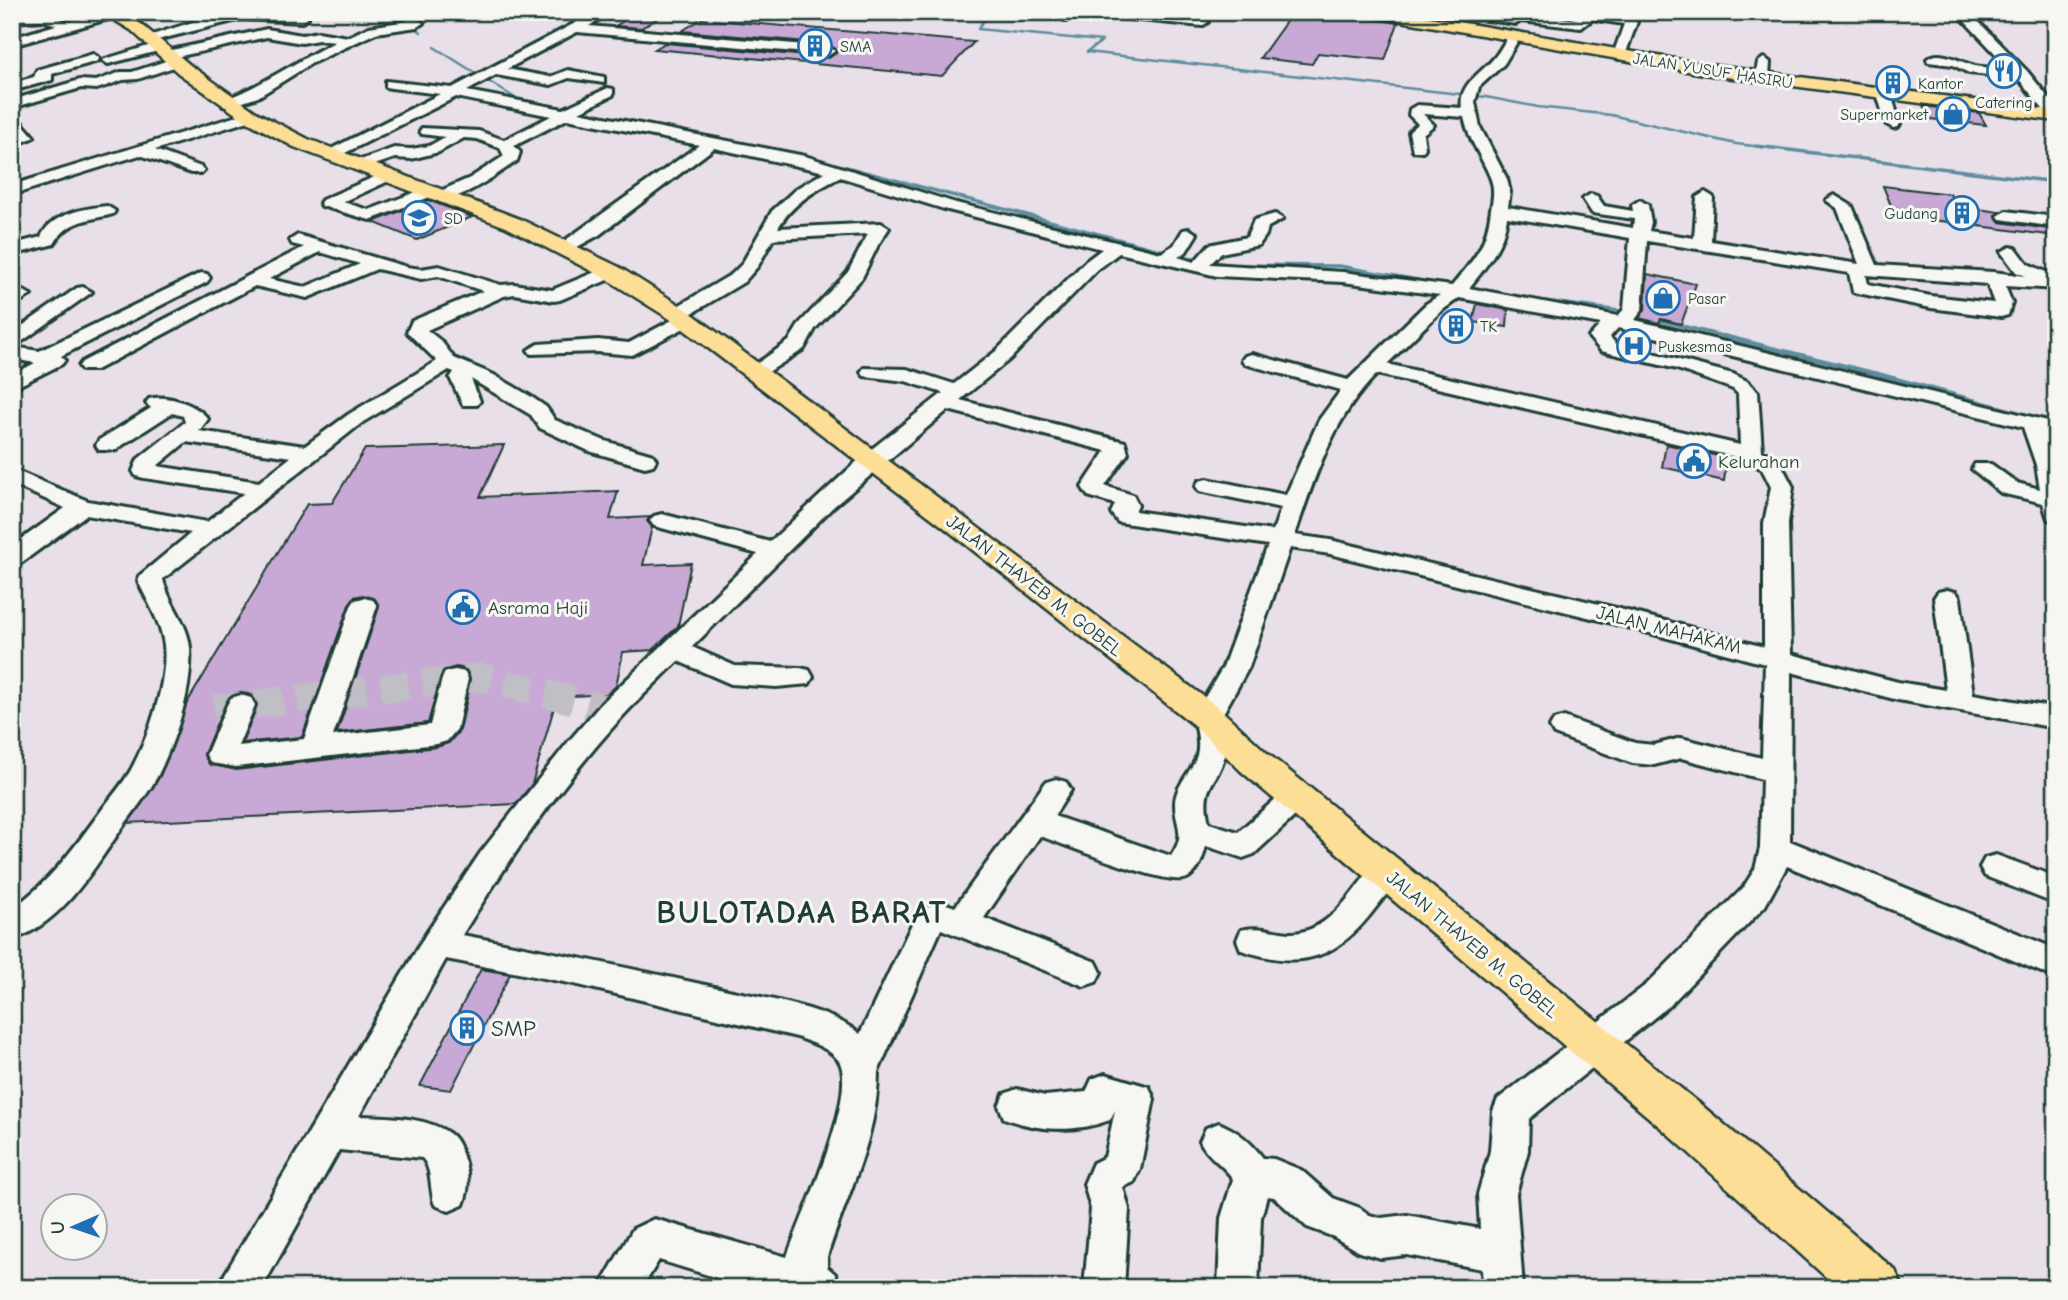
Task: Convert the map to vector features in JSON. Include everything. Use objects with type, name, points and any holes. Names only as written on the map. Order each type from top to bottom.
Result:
[{"type":"main road","name":"JALAN YUSUF HASIRU","points":[[1373,12],[1515,24],[1619,55],[1763,70],[1884,94],[2056,116]]},
{"type":"main road","name":"JALAN THAYEB M. GOBEL","points":[[139,33],[229,103],[302,144],[513,223],[566,247],[681,317],[1207,717],[1254,762],[1683,1118],[1877,1288]]},
{"type":"street","points":[[332,154],[606,12]]},
{"type":"street","points":[[1458,12],[1515,24],[1584,24],[1632,32]]},
{"type":"street","points":[[1559,12],[1588,17],[1584,24]]},
{"type":"street","points":[[1601,12],[1601,17],[1630,21],[1632,32],[1619,55]]},
{"type":"street","points":[[1962,12],[2022,74],[2056,116]]},
{"type":"street","points":[[12,88],[47,77],[42,74],[100,59],[139,33],[232,15],[266,13],[302,18]]},
{"type":"street","points":[[13,15],[44,16],[66,26],[233,42],[267,33],[302,39],[318,36],[351,41]]},
{"type":"street","points":[[1106,15],[1202,22]]},
{"type":"street","points":[[229,103],[253,93],[307,60],[373,30],[413,23]]},
{"type":"street","points":[[1033,821],[1176,870],[1185,863],[1196,831],[1190,804],[1193,789],[1211,755],[1212,734],[1207,717],[1236,667],[1294,504],[1331,420],[1353,387],[1433,308],[1458,289],[1488,253],[1496,236],[1502,192],[1499,179],[1468,113],[1473,86],[1499,61],[1515,24]]},
{"type":"street","points":[[12,42],[66,26]]},
{"type":"street","points":[[575,28],[829,51]]},
{"type":"street","points":[[12,104],[80,84],[97,85],[123,76],[133,76],[139,33]]},
{"type":"street","points":[[1933,60],[1957,62],[1969,69],[2022,74]]},
{"type":"street","points":[[486,74],[551,81],[568,74],[604,83]]},
{"type":"street","points":[[570,90],[604,83]]},
{"type":"street","points":[[388,176],[328,203],[370,215],[476,181],[571,112],[604,83]]},
{"type":"street","points":[[436,102],[389,97],[397,85],[542,104],[710,144],[769,153],[839,171],[963,209],[1115,248],[1201,262],[1224,272],[1343,277],[1458,289],[1625,317],[2056,429]]},
{"type":"street","points":[[1884,94],[1894,124]]},
{"type":"street","points":[[1418,149],[1416,132],[1427,125],[1416,116],[1417,109],[1468,113]]},
{"type":"street","points":[[12,190],[250,116]]},
{"type":"street","points":[[12,120],[27,137],[12,143]]},
{"type":"street","points":[[427,131],[479,135],[515,153]]},
{"type":"street","points":[[360,165],[399,151],[411,155],[435,149],[461,134]]},
{"type":"street","points":[[566,247],[600,226],[710,144]]},
{"type":"street","points":[[140,150],[196,170]]},
{"type":"street","points":[[538,349],[598,346],[632,349],[742,275],[778,214],[796,197],[839,171]]},
{"type":"street","points":[[1702,244],[1705,197]]},
{"type":"street","points":[[1591,199],[1598,210],[1640,219],[1702,244],[1864,271],[1993,277],[2055,284]]},
{"type":"street","points":[[1834,200],[1844,206],[1864,271],[1859,288],[1931,302],[2001,311],[2004,303],[1994,285],[1993,277]]},
{"type":"street","points":[[15,246],[47,240],[51,230],[70,220],[92,212],[107,211]]},
{"type":"street","points":[[1500,211],[1640,219]]},
{"type":"street","points":[[2007,216],[2056,222]]},
{"type":"street","points":[[1201,262],[1219,245],[1246,244],[1257,236],[1260,224],[1275,219]]},
{"type":"street","points":[[1640,219],[1625,317],[1599,337],[1608,346],[1722,376],[1746,387],[1751,454]]},
{"type":"street","points":[[755,372],[797,345],[807,327],[856,274],[869,245],[881,228],[765,234]]},
{"type":"street","points":[[1169,256],[1189,234]]},
{"type":"street","points":[[89,366],[256,281],[308,243],[412,274],[439,271],[500,290]]},
{"type":"street","points":[[239,1288],[438,944],[492,861],[579,748],[612,710],[674,649],[872,460],[1012,347],[1092,265],[1115,248]]},
{"type":"street","points":[[2010,252],[2020,266],[2055,284]]},
{"type":"street","points":[[256,281],[307,293],[377,263]]},
{"type":"street","points":[[611,272],[554,296],[514,289],[500,290],[417,327],[418,332],[457,366],[535,408],[547,424],[597,446],[645,460]]},
{"type":"street","points":[[12,383],[48,359],[201,278]]},
{"type":"street","points":[[12,342],[83,292]]},
{"type":"street","points":[[12,353],[113,371]]},
{"type":"street","points":[[1252,360],[1353,387]]},
{"type":"street","points":[[457,366],[470,401]]},
{"type":"street","points":[[12,927],[50,900],[66,882],[144,774],[171,699],[176,678],[177,646],[173,628],[150,578],[356,418],[457,366]]},
{"type":"street","points":[[1219,1142],[1239,1156],[1253,1176],[1274,1178],[1287,1183],[1321,1213],[1346,1222],[1359,1232],[1381,1238],[1407,1235],[1502,1270],[1497,1194],[1508,1151],[1511,1111],[1592,1044],[1659,994],[1754,897],[1770,872],[1775,848],[1776,523],[1782,487],[1771,466],[1751,454],[1374,367]]},
{"type":"street","points":[[871,372],[907,376],[949,397]]},
{"type":"street","name":"JALAN MAHAKAM","points":[[949,397],[1117,447],[1117,453],[1093,487],[1096,491],[1125,500],[1127,505],[1123,513],[1126,517],[1281,538],[1420,568],[1776,656],[1816,671],[1961,703],[2056,718]]},
{"type":"street","points":[[107,445],[162,404],[190,411],[196,416],[195,423],[146,464],[144,471],[266,490]]},
{"type":"street","points":[[2032,423],[2047,465],[2055,507]]},
{"type":"street","points":[[182,435],[312,454]]},
{"type":"street","points":[[1983,469],[2009,488],[2055,507]]},
{"type":"street","points":[[12,476],[82,507],[214,530]]},
{"type":"street","points":[[1207,486],[1294,504]]},
{"type":"street","points":[[16,550],[82,507]]},
{"type":"street","points":[[662,521],[775,551]]},
{"type":"street","points":[[1947,598],[1961,703]]},
{"type":"street","points":[[315,748],[364,606]]},
{"type":"street","points":[[674,649],[731,675],[800,677]]},
{"type":"street","points":[[241,705],[221,757],[437,734],[445,723],[455,679]]},
{"type":"street","points":[[1564,727],[1632,753],[1654,755],[1681,748],[1776,772]]},
{"type":"street","points":[[962,923],[1056,790]]},
{"type":"street","points":[[1196,831],[1243,846],[1297,797]]},
{"type":"street","points":[[1775,848],[2056,964]]},
{"type":"street","points":[[1997,867],[2056,891]]},
{"type":"street","points":[[1253,940],[1291,948],[1314,946],[1329,940],[1387,871]]},
{"type":"street","points":[[619,1288],[647,1243],[654,1239],[781,1278],[814,1283],[807,1258],[857,1114],[862,1069],[929,920],[941,915],[1084,972]]},
{"type":"street","points":[[438,944],[574,970],[799,1022],[833,1035],[848,1046],[862,1069]]},
{"type":"street","points":[[1017,1106],[1054,1114],[1097,1108],[1105,1091],[1136,1099],[1121,1169],[1106,1177],[1103,1184],[1103,1192],[1110,1209],[1104,1288]]},
{"type":"street","points":[[330,1132],[382,1135],[434,1145],[444,1157],[449,1192]]},
{"type":"street","points":[[1238,1288],[1241,1218],[1253,1176]]},
{"type":"building","points":[[1293,12],[1343,12],[1342,14],[1398,23],[1385,60],[1318,53],[1312,64],[1260,58]]},
{"type":"building","points":[[636,14],[660,17],[641,28],[615,26]]},
{"type":"building","name":"SMA","points":[[701,19],[974,42],[942,76],[655,49],[665,43],[829,58],[837,52],[829,44],[682,31]]},
{"type":"building","name":"Supermarket","points":[[1923,106],[1979,113],[1986,125],[1930,119]]},
{"type":"building","name":"Gudang","points":[[1883,186],[1950,194],[1956,206],[2000,212],[1995,215],[2000,222],[2056,230],[2056,236],[1910,217],[1908,210],[1892,208]]},
{"type":"building","name":"SD","points":[[428,200],[472,217],[417,240],[373,222]]},
{"type":"building","name":"Pasar","points":[[1647,274],[1696,284],[1681,324],[1661,319],[1659,323],[1639,318],[1645,310]]},
{"type":"building","points":[[1477,304],[1508,310],[1507,327],[1473,322]]},
{"type":"building","points":[[1623,332],[1654,339],[1650,349],[1619,341]]},
{"type":"building","name":"Kelurahan","points":[[1666,444],[1727,458],[1724,481],[1662,467]]},
{"type":"building","name":"Asrama Haji","points":[[504,445],[480,497],[618,491],[610,519],[650,517],[647,521],[652,527],[643,565],[691,563],[678,626],[653,650],[623,652],[616,686],[607,694],[557,697],[532,784],[516,804],[128,823],[160,776],[187,703],[307,504],[332,503],[365,449]],"holes":[[[363,595],[375,599],[379,607],[337,733],[428,723],[443,671],[456,667],[466,669],[471,680],[460,730],[449,743],[437,747],[236,770],[209,764],[204,754],[225,704],[230,695],[240,692],[252,695],[257,706],[242,743],[302,737],[349,605],[354,597]]]},
{"type":"building","name":"SMP","points":[[481,969],[510,974],[451,1090],[420,1086]]},
{"type":"waterway","points":[[394,12],[421,32]]},
{"type":"waterway","points":[[989,12],[978,29],[1102,41],[1087,52],[1486,97],[1538,107],[1611,115],[1736,144],[1771,148]]},
{"type":"waterway","points":[[434,47],[515,98],[750,145]]},
{"type":"waterway","points":[[1756,146],[2056,182]]},
{"type":"waterway","points":[[808,157],[1182,256],[1231,265],[1339,266],[1451,286]]},
{"type":"waterway","points":[[1513,297],[1628,312]]},
{"type":"waterway","points":[[1654,319],[1730,338]]},
{"type":"waterway","points":[[1723,336],[1881,375],[2056,423]]},
{"type":"tunnel","points":[[214,709],[479,677],[612,710]]},
{"type":"place","name":"SMA","points":[[815,46]]},
{"type":"place","name":"Catering","points":[[2004,71]]},
{"type":"place","name":"Kantor","points":[[1893,83]]},
{"type":"place","name":"Supermarket","points":[[1953,114]]},
{"type":"place","name":"Gudang","points":[[1962,213]]},
{"type":"place","name":"SD","points":[[419,218]]},
{"type":"place","name":"Pasar","points":[[1663,298]]},
{"type":"place","name":"TK","points":[[1456,326]]},
{"type":"place","name":"Puskesmas","points":[[1634,346]]},
{"type":"place","name":"Kelurahan","points":[[1694,461]]},
{"type":"place","name":"Asrama Haji","points":[[463,607]]},
{"type":"place","name":"SMP","points":[[467,1028]]},
{"type":"district","name":"BULOTADAA BARAT","points":[[802,912]]}]
